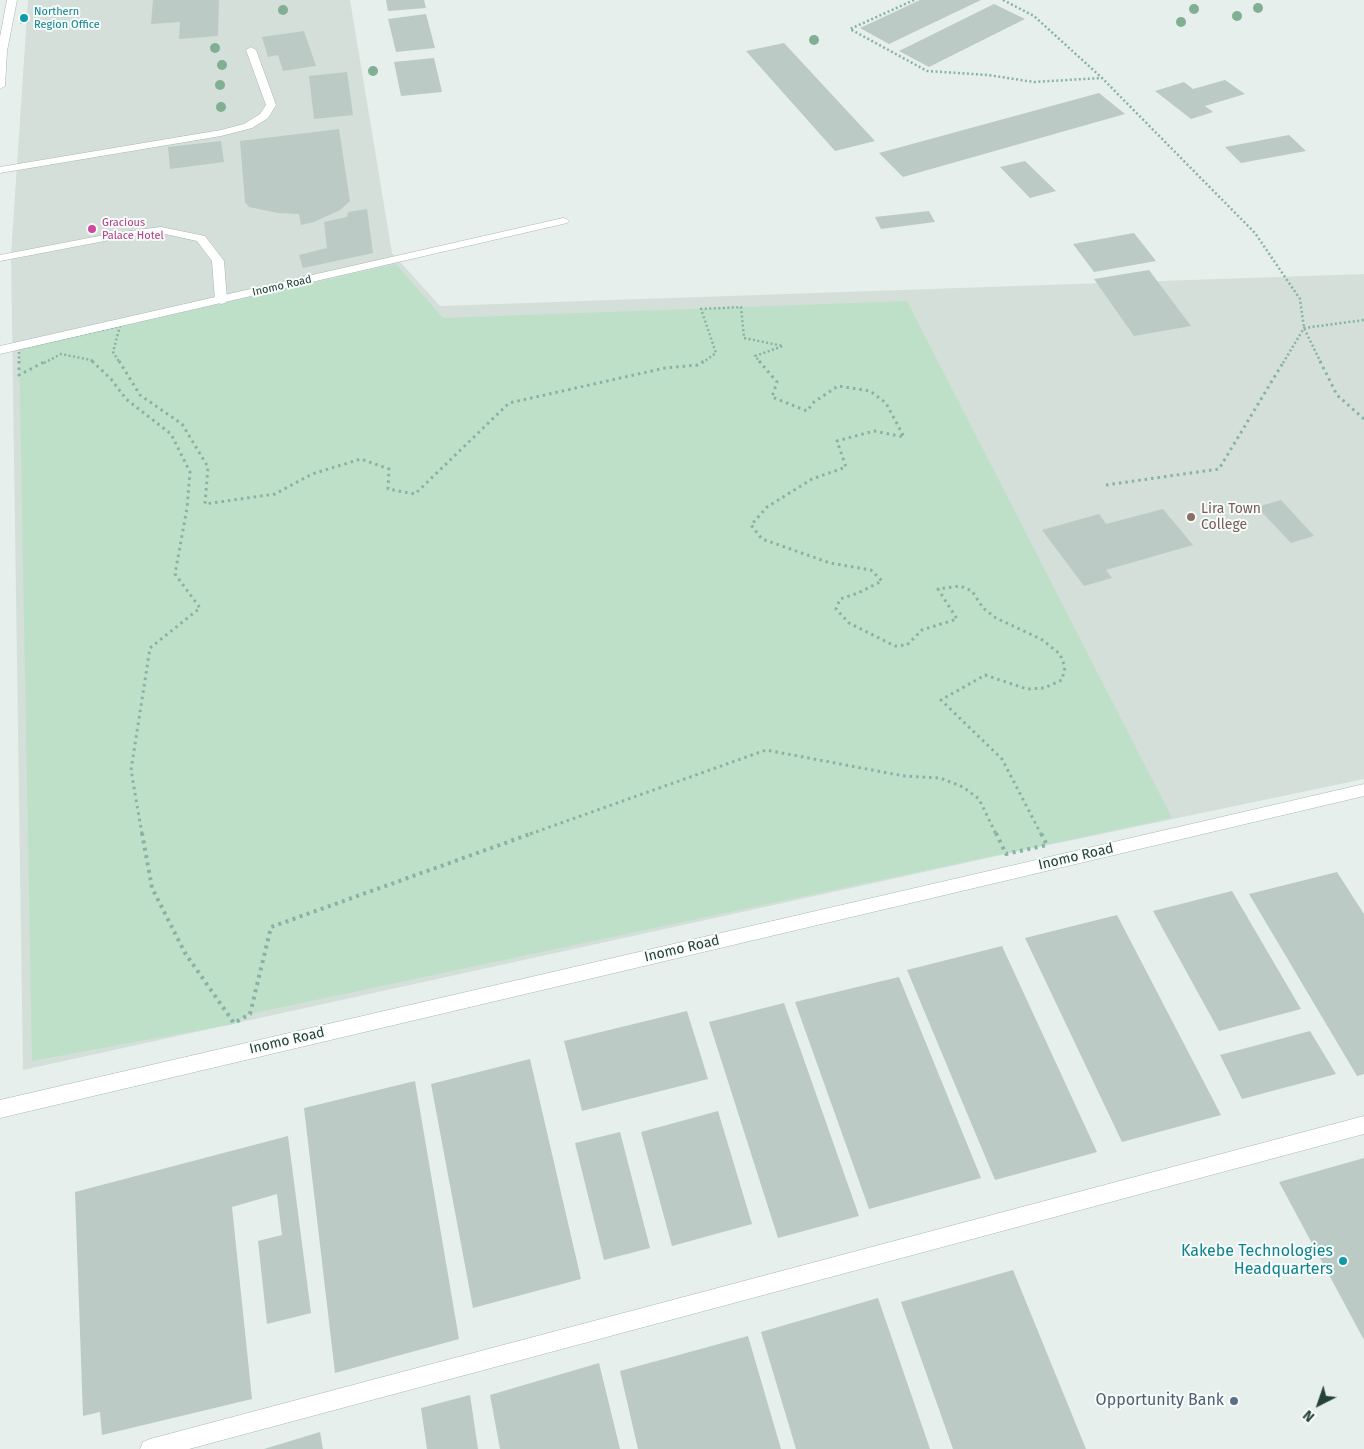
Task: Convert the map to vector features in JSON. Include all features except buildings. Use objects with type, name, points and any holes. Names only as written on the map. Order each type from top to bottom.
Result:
[{"type":"street","points":[[0,86],[2,51],[12,0]]},
{"type":"street","points":[[0,170],[221,133],[248,126],[264,116],[271,106],[251,50]]},
{"type":"street","name":"Inomo Road","points":[[0,350],[563,221]]},
{"type":"street","points":[[0,258],[116,236],[161,230],[201,238],[218,261],[220,300]]},
{"type":"street","name":"Inomo Road","points":[[0,1108],[1364,790]]},
{"type":"street","points":[[150,1449],[1364,1124]]},
{"type":"path","points":[[914,0],[850,29],[927,71],[988,75],[1034,82],[1102,78]]},
{"type":"path","points":[[1003,0],[1034,16],[1102,78],[1255,233],[1300,299],[1304,328],[1337,395],[1364,419]]},
{"type":"path","points":[[741,307],[744,338],[782,346],[755,356],[777,382],[772,397],[807,411],[814,402],[838,386],[870,391],[886,403],[904,437],[874,431],[837,441],[846,467],[812,479],[767,507],[752,525],[762,539],[830,563],[871,570],[882,580],[858,593],[840,599],[836,609],[849,623],[895,646],[907,646],[922,630],[957,619],[938,589],[960,586],[972,591],[983,608],[996,618],[1042,639],[1060,654],[1065,667],[1062,680],[1044,688],[1028,689],[985,675],[941,700],[1002,759],[1046,845],[1006,854],[979,799],[963,787],[940,778],[904,776],[766,750],[271,927],[250,1014],[234,1024],[185,952],[152,888],[130,770],[150,648],[200,608],[175,574],[187,508],[190,472],[170,434],[126,398],[111,379],[91,360],[61,354],[19,375],[19,349],[120,326],[113,352],[140,395],[182,424],[208,467],[205,504],[275,494],[312,474],[361,459],[389,469],[388,489],[415,494],[509,403],[665,368],[698,365],[716,353],[701,309],[741,307]]},
{"type":"path","points":[[1304,328],[1364,320]]},
{"type":"path","points":[[1106,485],[1219,469],[1304,328]]},
{"type":"shaded area","points":[[28,0],[350,0],[392,253],[440,306],[1364,274],[1364,779],[1006,854],[23,1070],[11,255]]},
{"type":"green space","points":[[396,264],[443,318],[907,301],[1172,818],[250,1014],[234,1024],[32,1061],[19,349]]},
{"type":"place","name":"Northern Region Office","points":[[24,18]]},
{"type":"place","name":"Gracious Palace Hotel","points":[[92,229]]},
{"type":"place","name":"Lira Town College","points":[[1191,517]]},
{"type":"place","name":"Kakebe Technologies Headquarters","points":[[1343,1261]]},
{"type":"place","name":"Opportunity Bank","points":[[1234,1401]]}]
